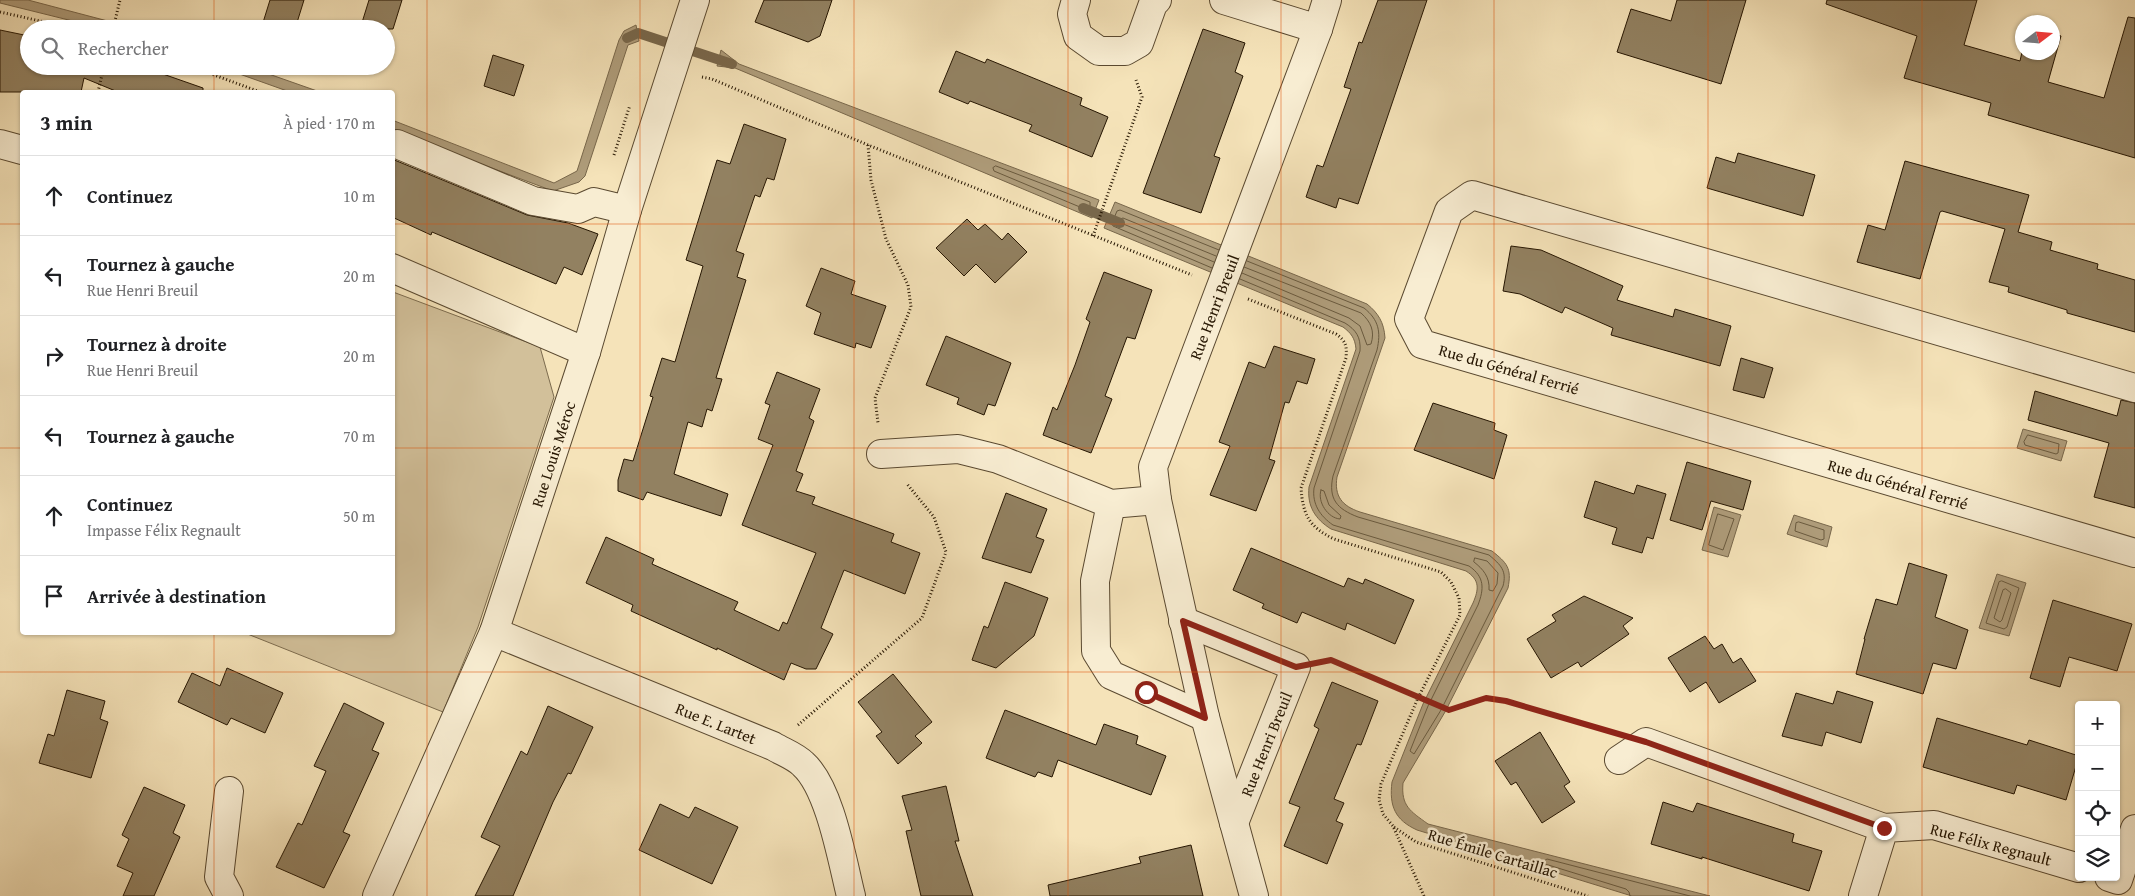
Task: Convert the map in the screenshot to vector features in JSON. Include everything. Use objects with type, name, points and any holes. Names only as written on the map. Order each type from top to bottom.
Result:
[{"type":"street","points":[[1076,0],[1072,14],[1078,36],[1099,51],[1125,51],[1139,43],[1153,4],[1157,0]]},
{"type":"street","points":[[1224,0],[1318,29]]},
{"type":"street","name":"Rue Henri Breuil","points":[[1254,896],[1205,718],[1157,500],[1153,467],[1318,29],[1327,0]]},
{"type":"street","name":"Rue Louis Méroc","points":[[377,896],[494,632],[586,352],[627,210],[692,10]]},
{"type":"street","points":[[0,144],[20,149]]},
{"type":"street","points":[[397,144],[533,201],[578,208],[594,202],[627,210]]},
{"type":"street","name":"Rue du Général Ferrié","points":[[2135,388],[1472,195],[1449,211],[1410,319],[1422,344],[2135,553]]},
{"type":"street","points":[[395,269],[586,352]]},
{"type":"street","points":[[882,454],[958,449],[998,459],[1111,504],[1157,500]]},
{"type":"street","points":[[1111,504],[1095,581],[1096,651],[1111,675],[1205,718]]},
{"type":"street","points":[[1183,621],[1296,667]]},
{"type":"street","name":"Rue E. Lartet","points":[[494,632],[773,746],[803,763],[817,779],[829,813],[851,896]]},
{"type":"street","name":"Rue Henri Breuil","points":[[1234,823],[1296,667]]},
{"type":"street","points":[[1619,760],[1646,742],[1884,828],[1863,896]]},
{"type":"street","points":[[230,791],[219,877],[230,896]]},
{"type":"street","name":"Rue Félix Regnault","points":[[1884,828],[1934,825],[2075,867]]},
{"type":"street","points":[[2120,874],[2135,829]]},
{"type":"path","points":[[115,20],[120,0]]},
{"type":"path","points":[[0,12],[36,20]]},
{"type":"path","points":[[1093,236],[1142,97],[1125,51]]},
{"type":"path","points":[[98,90],[102,75]]},
{"type":"path","points":[[214,75],[255,90]]},
{"type":"path","points":[[614,155],[630,105]]},
{"type":"path","points":[[773,746],[922,618],[946,552],[934,517],[882,454],[875,398],[911,307],[908,285],[886,239],[871,180],[868,145]]},
{"type":"path","points":[[1296,667],[1331,660],[1449,710],[1486,698],[1499,700],[1646,742]]},
{"type":"path","name":"Rue Émile Cartaillac","points":[[1424,896],[1393,826],[1416,842],[1588,896]]},
{"type":"shaded area","points":[[395,293],[540,347],[554,397],[478,627],[443,712],[250,635],[395,635]]},
{"type":"water","points":[[0,0],[28,0],[104,20],[69,20],[0,3]]},
{"type":"water","points":[[636,25],[639,41],[628,45],[585,176],[579,182],[553,191],[395,132],[395,121],[554,183],[577,171],[619,40],[624,31]]},
{"type":"water","points":[[721,50],[739,64],[1099,200],[1092,218],[735,68],[717,66]]},
{"type":"water","points":[[242,75],[272,75],[314,90],[284,90]]},
{"type":"water","points":[[1115,202],[1371,307],[1382,323],[1385,338],[1337,477],[1338,495],[1348,507],[1354,510],[1492,551],[1507,566],[1509,571],[1508,588],[1445,712],[1403,783],[1405,803],[1408,807],[1428,824],[1710,896],[1632,896],[1417,830],[1403,822],[1393,805],[1392,782],[1423,704],[1473,603],[1477,589],[1476,581],[1466,571],[1331,529],[1313,511],[1309,500],[1309,487],[1356,349],[1354,339],[1348,331],[1343,327],[1104,228]]},
{"type":"water","points":[[2023,429],[2067,441],[2061,461],[2017,448]]},
{"type":"water","points":[[1714,507],[1741,515],[1728,557],[1702,550]]},
{"type":"water","points":[[1794,515],[1832,527],[1827,547],[1787,534]]},
{"type":"water","points":[[1997,574],[2026,583],[2009,636],[1979,628]]},
{"type":"building","points":[[270,0],[304,0],[298,20],[264,20]]},
{"type":"building","points":[[369,0],[402,0],[395,23],[395,20],[363,20]]},
{"type":"building","points":[[764,0],[832,0],[820,36],[808,42],[755,22]]},
{"type":"building","points":[[1378,0],[1427,0],[1358,204],[1339,198],[1336,208],[1306,197],[1317,165],[1323,167],[1351,89],[1344,87],[1359,42],[1362,43]]},
{"type":"building","points":[[1677,0],[1746,0],[1721,84],[1617,52],[1631,9],[1671,21]]},
{"type":"building","points":[[1827,0],[1977,0],[1964,45],[2020,61],[2054,60],[2048,82],[2104,98],[2128,17],[2135,18],[2135,158],[1988,115],[1991,103],[1904,78],[1917,36],[1826,4]]},
{"type":"building","points":[[1203,29],[1245,43],[1235,72],[1243,76],[1214,156],[1220,158],[1201,213],[1143,193]]},
{"type":"building","points":[[0,30],[20,34],[20,75],[166,75],[203,88],[203,90],[113,90],[84,78],[81,90],[20,90],[20,92],[0,92]]},
{"type":"building","points":[[956,51],[985,63],[987,59],[1082,98],[1080,105],[1108,117],[1092,157],[1029,131],[1032,125],[970,101],[968,104],[939,92]]},
{"type":"building","points":[[493,55],[524,65],[514,96],[484,86]]},
{"type":"building","points":[[744,124],[786,139],[774,180],[767,178],[760,197],[755,195],[736,251],[744,254],[737,277],[746,280],[716,378],[722,379],[712,411],[707,409],[702,427],[688,422],[674,474],[728,494],[721,516],[647,492],[643,500],[618,491],[618,480],[624,459],[633,461],[653,397],[650,396],[662,358],[675,362],[703,266],[686,260],[717,160],[730,164]]},
{"type":"building","points":[[1738,153],[1815,175],[1803,216],[1707,188],[1716,157],[1735,163]]},
{"type":"building","points":[[395,160],[527,215],[568,223],[598,234],[582,275],[564,267],[556,284],[432,232],[431,235],[395,218]]},
{"type":"building","points":[[1905,161],[2029,195],[2018,232],[2052,242],[2050,250],[2098,264],[2097,269],[2135,280],[2135,332],[2067,313],[2067,310],[2008,292],[2009,287],[1989,282],[2005,229],[1942,211],[1940,212],[1920,279],[1857,262],[1868,225],[1885,230]]},
{"type":"building","points":[[967,219],[978,230],[985,224],[1002,240],[1008,233],[1027,252],[995,283],[976,264],[964,276],[936,248]]},
{"type":"building","points":[[1511,246],[1541,250],[1623,286],[1617,300],[1673,317],[1675,309],[1731,326],[1720,366],[1611,335],[1613,328],[1565,307],[1562,313],[1520,294],[1503,291]]},
{"type":"building","points":[[821,268],[855,281],[851,294],[886,306],[871,348],[856,343],[855,348],[814,334],[821,313],[806,306]]},
{"type":"building","points":[[1104,272],[1152,290],[1135,339],[1127,337],[1105,396],[1112,399],[1091,453],[1043,435],[1053,407],[1057,410],[1075,365],[1090,322],[1086,319]]},
{"type":"building","points":[[946,336],[1011,363],[995,406],[988,404],[984,415],[957,404],[959,398],[926,385]]},
{"type":"building","points":[[1274,346],[1315,359],[1307,384],[1297,381],[1289,403],[1285,402],[1269,459],[1275,461],[1256,511],[1210,495],[1230,446],[1219,442],[1249,362],[1265,368]]},
{"type":"building","points":[[1741,358],[1773,368],[1764,398],[1733,390]]},
{"type":"building","points":[[777,372],[820,389],[809,418],[814,421],[796,471],[803,474],[796,491],[815,497],[812,504],[894,534],[891,542],[920,553],[905,594],[844,570],[821,628],[833,634],[816,669],[806,669],[791,663],[784,680],[717,648],[717,650],[631,611],[633,605],[586,583],[606,537],[654,559],[652,564],[738,602],[734,610],[779,631],[783,622],[787,624],[816,553],[742,525],[773,445],[758,439],[770,405],[765,403]]},
{"type":"building","points":[[2035,391],[2117,416],[2121,400],[2135,403],[2135,508],[2094,497],[2109,443],[2028,420]]},
{"type":"building","points":[[1433,403],[1495,423],[1494,430],[1507,435],[1494,479],[1414,450]]},
{"type":"building","points":[[1687,462],[1751,481],[1743,510],[1711,501],[1702,530],[1670,520]]},
{"type":"building","points":[[1595,481],[1634,494],[1637,485],[1666,494],[1653,539],[1647,537],[1642,553],[1612,544],[1617,528],[1584,517]]},
{"type":"building","points":[[1006,493],[1047,509],[1036,537],[1044,540],[1031,573],[982,558]]},
{"type":"building","points":[[1251,548],[1344,587],[1348,578],[1363,584],[1365,579],[1414,600],[1395,644],[1347,623],[1345,630],[1302,612],[1297,623],[1262,608],[1264,604],[1233,590]]},
{"type":"building","points":[[1909,563],[1947,575],[1935,617],[1968,630],[1956,669],[1933,663],[1923,694],[1856,674],[1876,599],[1897,605]]},
{"type":"building","points":[[1005,582],[1048,598],[1034,636],[996,668],[972,660],[984,626],[988,628]]},
{"type":"building","points":[[1584,596],[1633,618],[1623,626],[1629,634],[1581,667],[1578,662],[1551,678],[1527,639],[1556,621],[1552,615]]},
{"type":"building","points":[[2053,600],[2132,624],[2117,671],[2069,657],[2060,687],[2030,678]]},
{"type":"building","points":[[1705,636],[1714,649],[1722,644],[1733,663],[1741,658],[1756,681],[1719,703],[1706,682],[1690,692],[1668,658]]},
{"type":"building","points":[[227,668],[283,693],[265,733],[231,718],[227,725],[178,702],[192,673],[220,686]]},
{"type":"building","points":[[893,674],[932,722],[915,736],[922,743],[898,764],[876,736],[882,732],[858,702]]},
{"type":"building","points":[[1332,682],[1378,701],[1361,745],[1357,744],[1334,799],[1344,803],[1336,821],[1343,824],[1327,864],[1284,846],[1300,807],[1289,803],[1319,729],[1314,726]]},
{"type":"building","points":[[67,690],[105,701],[100,719],[108,722],[91,778],[39,763],[48,734],[54,736]]},
{"type":"building","points":[[1837,691],[1873,702],[1861,743],[1826,732],[1822,746],[1782,736],[1796,693],[1833,704]]},
{"type":"building","points":[[344,703],[384,723],[372,750],[379,753],[343,832],[350,835],[324,888],[276,867],[298,823],[302,825],[326,771],[314,766]]},
{"type":"building","points":[[548,706],[593,727],[571,774],[568,773],[553,802],[513,896],[475,896],[500,846],[481,837],[521,751],[527,755]]},
{"type":"building","points":[[1005,710],[1096,745],[1104,724],[1138,736],[1136,744],[1166,756],[1151,795],[1058,760],[1052,777],[1038,772],[1035,777],[986,758]]},
{"type":"building","points":[[1937,718],[2027,745],[2029,740],[2075,755],[2075,770],[2066,800],[2017,785],[2014,794],[1923,767]]},
{"type":"building","points":[[1540,732],[1570,782],[1564,786],[1575,802],[1542,823],[1516,782],[1511,785],[1495,761]]},
{"type":"building","points":[[946,786],[959,841],[955,841],[973,896],[921,896],[906,831],[912,830],[902,796]]},
{"type":"building","points":[[144,787],[185,805],[173,833],[180,837],[154,896],[123,896],[133,873],[117,866],[129,839],[122,835]]},
{"type":"building","points":[[1663,802],[1693,812],[1697,803],[1794,834],[1792,842],[1822,851],[1809,891],[1702,857],[1702,859],[1651,844]]},
{"type":"building","points":[[660,804],[689,818],[695,807],[738,827],[712,884],[639,850]]},
{"type":"building","points":[[1191,845],[1203,896],[1050,896],[1048,885],[1141,863],[1139,857]]},
{"type":"waterway","points":[[627,38],[638,33],[732,64]]},
{"type":"waterway","points":[[1083,208],[1120,223]]},
{"type":"route","points":[[1146,692],[1205,718],[1183,621],[1296,667],[1331,660],[1449,710],[1486,698],[1506,701],[1646,742],[1884,828]]}]
